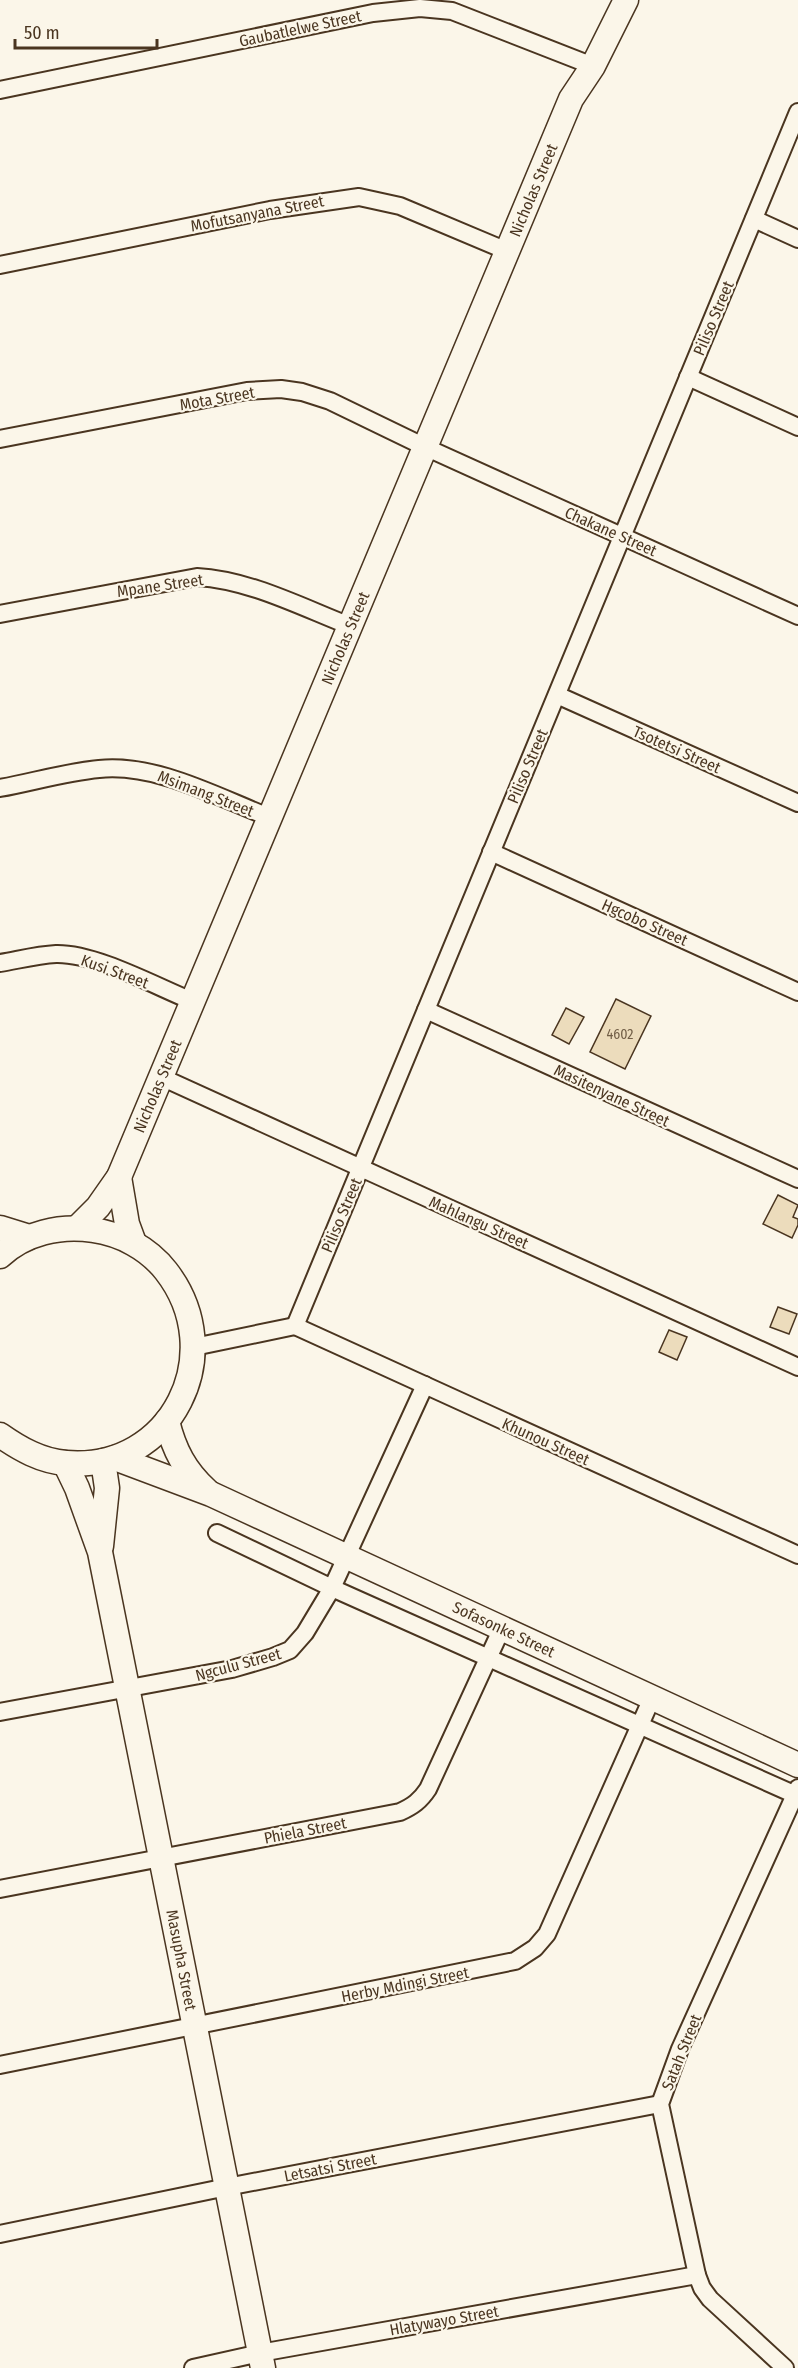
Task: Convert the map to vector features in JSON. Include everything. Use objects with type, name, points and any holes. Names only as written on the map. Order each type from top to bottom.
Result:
[{"type":"street","name":"Nicholas Street","points":[[77,1228],[98,1207],[119,1177],[571,99],[607,0]]},
{"type":"street","name":"Nicholas Street","points":[[585,64],[626,0]]},
{"type":"street","name":"Gaubatlelwe Street","points":[[0,90],[373,13],[420,8],[452,11],[585,64]]},
{"type":"street","name":"Piliso Street","points":[[295,1326],[798,112]]},
{"type":"street","name":"Mofutsanyana Street","points":[[0,265],[270,210],[359,197],[400,206],[507,251]]},
{"type":"street","points":[[754,219],[798,239]]},
{"type":"street","points":[[688,376],[798,427]]},
{"type":"street","name":"Mota Street","points":[[0,439],[247,391],[281,389],[302,392],[330,401],[425,447]]},
{"type":"street","name":"Chakane Street","points":[[425,447],[798,616]]},
{"type":"street","name":"Mpane Street","points":[[0,614],[197,577],[216,578],[245,586],[350,626]]},
{"type":"street","name":"Tsotetsi Street","points":[[557,694],[798,803]]},
{"type":"street","name":"Msimang Street","points":[[0,788],[99,769],[143,771],[166,777],[269,817]]},
{"type":"street","name":"Hgcobo Street","points":[[491,852],[798,992]]},
{"type":"street","name":"Kusi Street","points":[[0,963],[56,954],[75,956],[96,961],[192,1001]]},
{"type":"street","name":"Masitenyane Street","points":[[426,1010],[798,1179]]},
{"type":"street","name":"Mahlangu Street","points":[[161,1077],[798,1367]]},
{"type":"street","points":[[119,1177],[127,1224],[134,1243]]},
{"type":"street","points":[[0,1228],[29,1237]]},
{"type":"street","name":"Sofasonke Street","points":[[0,1256],[29,1237],[53,1230],[77,1228],[106,1232],[134,1243],[159,1262],[178,1287],[190,1316],[194,1347],[191,1375],[180,1402],[167,1421],[141,1445],[109,1459],[65,1463],[28,1454],[0,1435]]},
{"type":"street","points":[[194,1347],[295,1326]]},
{"type":"street","name":"Khunou Street","points":[[295,1326],[798,1555]]},
{"type":"street","name":"Ngculu Street","points":[[0,1712],[232,1669],[290,1650],[305,1633],[332,1588],[425,1385]]},
{"type":"street","name":"Sofasonke Street","points":[[167,1421],[178,1457],[199,1484],[211,1494]]},
{"type":"street","name":"Sofasonke Street","points":[[109,1459],[211,1494],[798,1765]]},
{"type":"street","name":"Masupha Street","points":[[100,1552],[109,1459]]},
{"type":"street","name":"Masupha Street","points":[[65,1463],[77,1488],[100,1552],[262,2361]]},
{"type":"street","points":[[217,1533],[332,1588],[797,1793]]},
{"type":"street","name":"Phiela Street","points":[[0,1889],[400,1812],[411,1807],[428,1789],[502,1628]]},
{"type":"street","name":"Herby Mdingi Street","points":[[0,2065],[505,1965],[524,1956],[547,1934],[652,1698]]},
{"type":"street","name":"Satah Street","points":[[785,2368],[710,2299],[697,2275],[660,2104],[680,2049],[797,1793]]},
{"type":"street","name":"Letsatsi Street","points":[[0,2234],[227,2187],[660,2104]]},
{"type":"street","name":"Hlatywayo Street","points":[[193,2368],[262,2361],[697,2275]]},
{"type":"building","points":[[616,999],[651,1016],[625,1069],[590,1052]]},
{"type":"building","points":[[566,1008],[584,1017],[569,1044],[552,1035]]},
{"type":"building","points":[[778,1195],[798,1205],[793,1217],[798,1219],[798,1225],[792,1238],[763,1224]]},
{"type":"building","points":[[778,1307],[797,1314],[789,1334],[770,1327]]},
{"type":"building","points":[[669,1330],[687,1337],[677,1360],[659,1352]]}]
